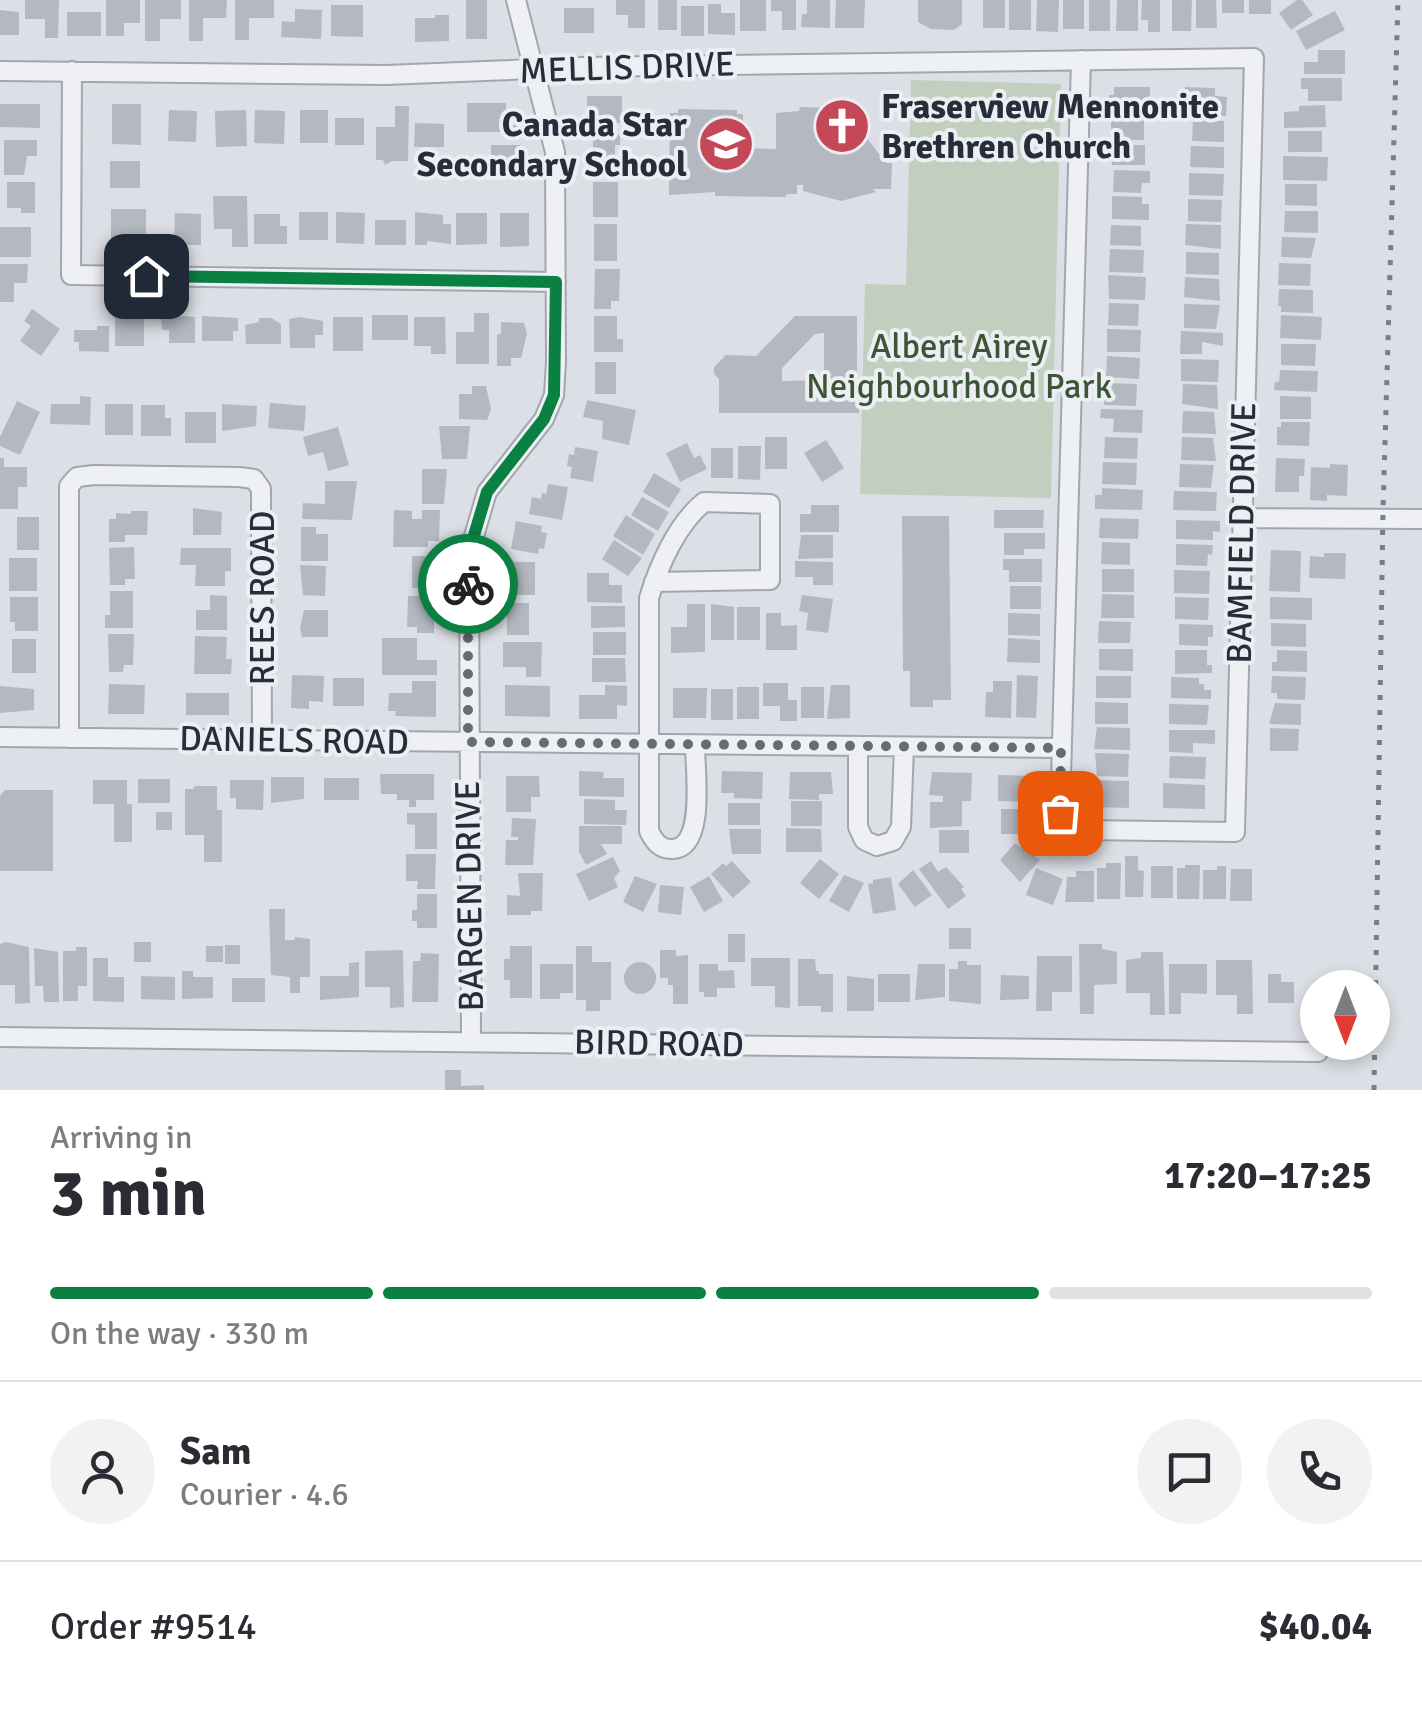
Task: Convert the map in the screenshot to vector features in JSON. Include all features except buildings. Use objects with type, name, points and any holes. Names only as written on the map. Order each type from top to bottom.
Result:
[{"type":"street","name":"BARGEN DRIVE","points":[[471,1041],[469,552],[487,492],[544,419],[554,395],[555,152],[516,0]]},
{"type":"street","name":"MELLIS DRIVE","points":[[0,71],[386,74],[601,66],[1254,58]]},
{"type":"street","name":"BAMFIELD DRIVE","points":[[1061,748],[1063,820],[1072,828],[1236,832],[1254,58]]},
{"type":"street","points":[[1061,748],[1081,60]]},
{"type":"street","points":[[72,71],[72,275],[556,282]]},
{"type":"street","name":"REES ROAD","points":[[69,738],[69,486],[77,477],[112,475],[239,477],[254,479],[262,489],[262,740]]},
{"type":"street","points":[[654,582],[770,580],[770,504],[704,502],[688,515],[654,582],[649,598],[649,831],[657,844],[672,849],[686,844],[695,831],[695,746]]},
{"type":"street","points":[[1241,518],[1422,519]]},
{"type":"street","name":"DANIELS ROAD","points":[[0,737],[1061,748]]},
{"type":"street","points":[[858,746],[858,826],[864,840],[877,846],[893,841],[901,826],[904,747]]},
{"type":"street","name":"BIRD ROAD","points":[[0,1037],[1300,1052]]},
{"type":"green space","name":"Albert Airey Neighbourhood Park","points":[[911,80],[1061,84],[1051,498],[860,494],[865,284],[906,285]]},
{"type":"railway","points":[[1374,1090],[1383,511],[1398,0]]},
{"type":"way so far","points":[[468,584],[468,742],[1061,748],[1060,813]]},
{"type":"place","name":"Fraserview Mennonite Brethren Church","points":[[842,126]]},
{"type":"place","name":"Canada Star Secondary School","points":[[726,144]]},
{"type":"route","points":[[146,276],[556,282],[554,395],[528,443],[487,492],[469,552],[468,584]]}]
